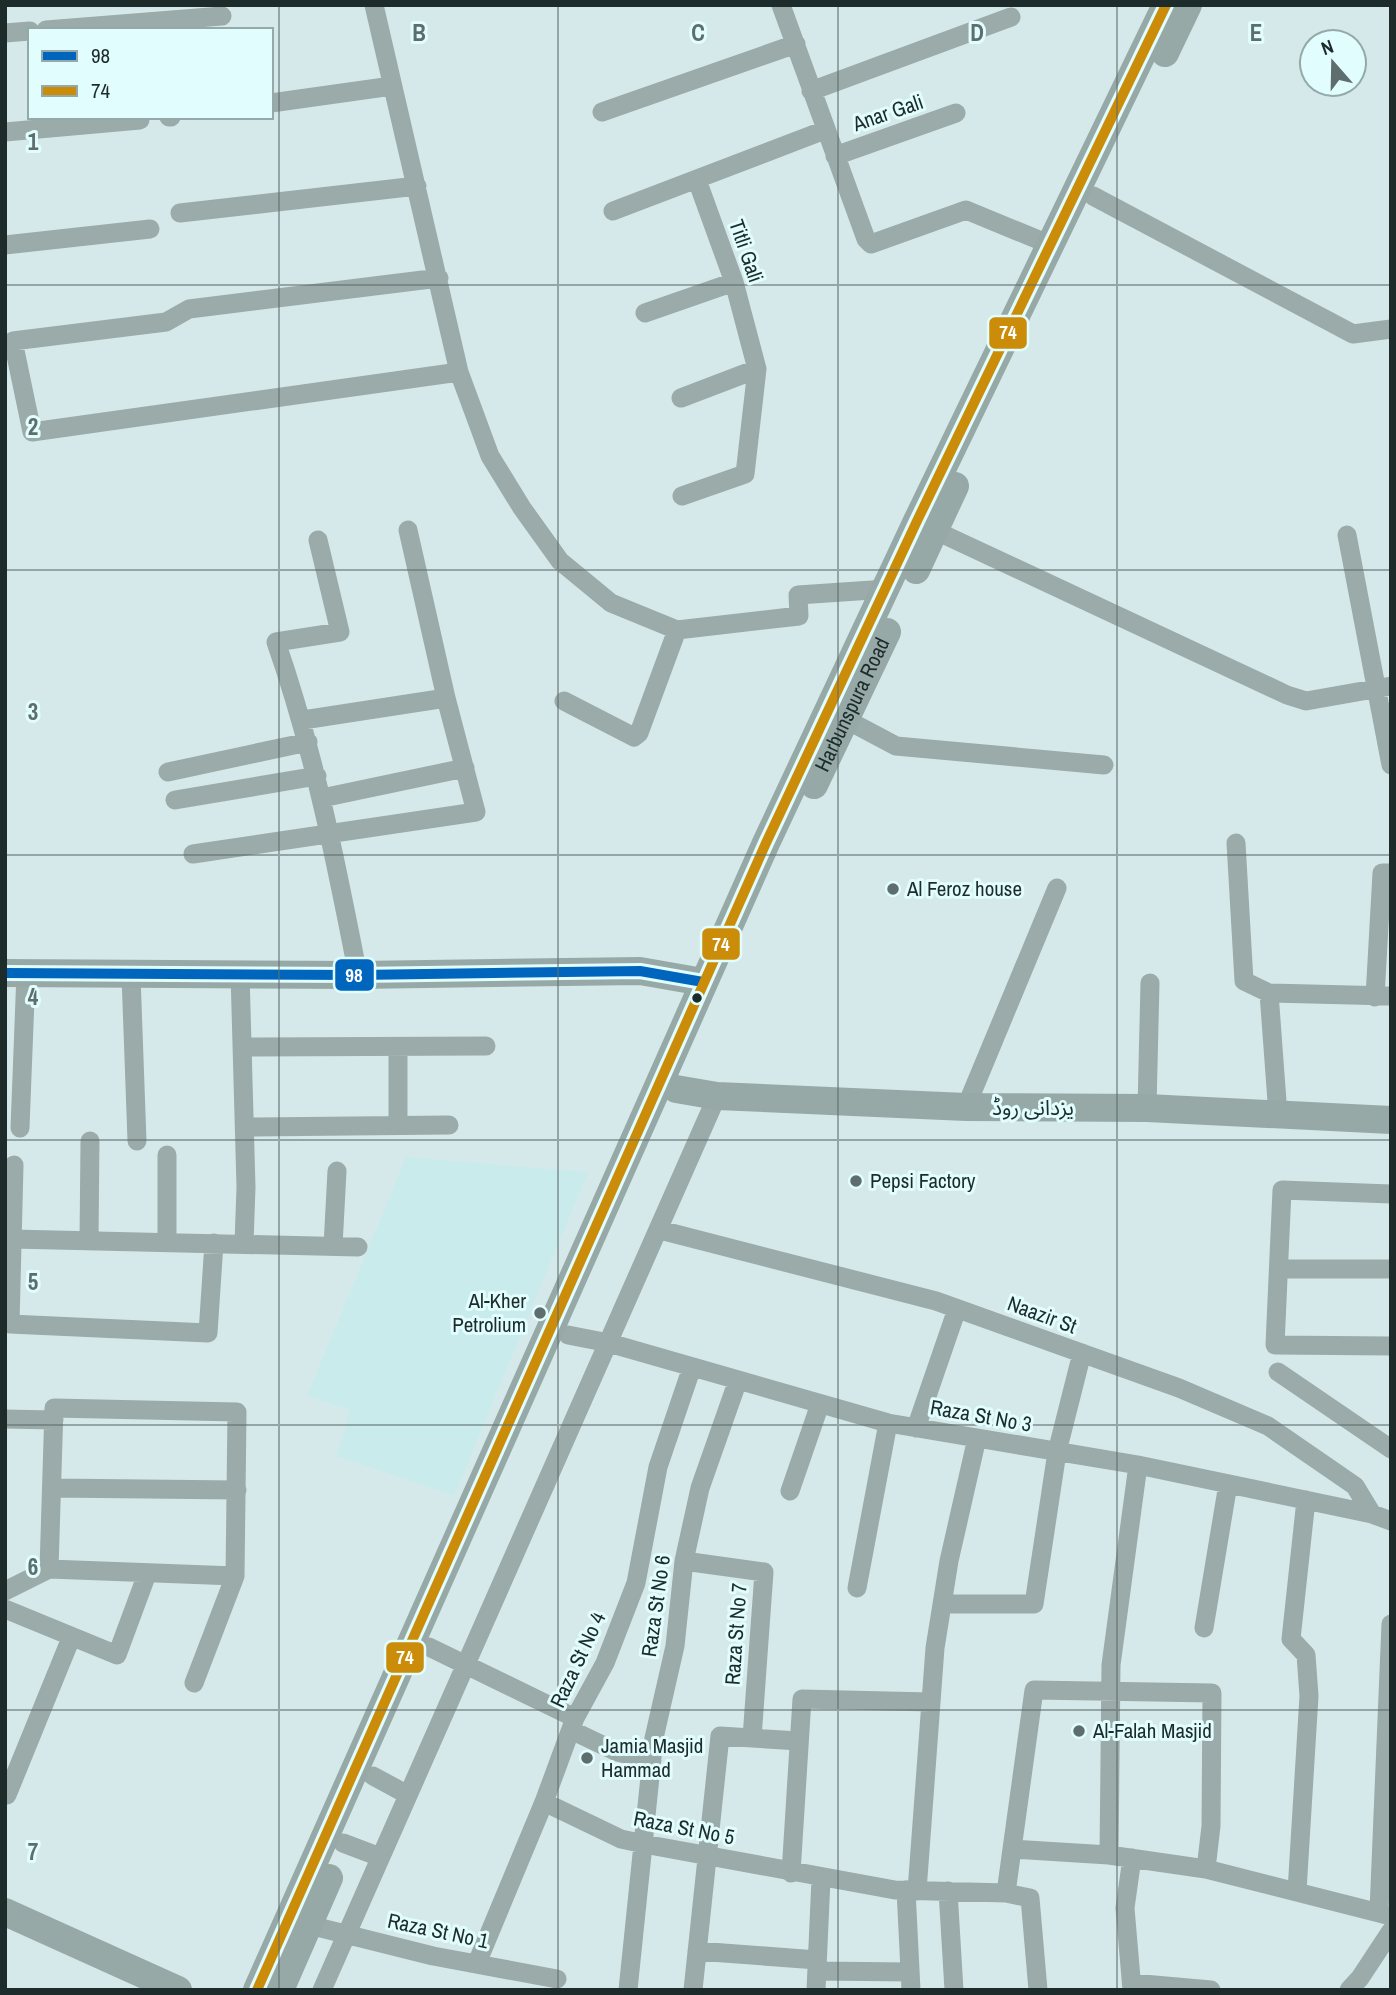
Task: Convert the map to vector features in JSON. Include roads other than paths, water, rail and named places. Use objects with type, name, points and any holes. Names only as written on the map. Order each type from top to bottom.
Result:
[{"type":"main road","name":"Harbunspura Road","points":[[280,1990],[300,1921],[504,1455],[703,982],[774,846],[847,720],[1085,193],[1166,5]]},
{"type":"main road","name":"Harbunspura Road","points":[[257,1990],[300,1921],[343,1843],[429,1647],[504,1455],[568,1335],[676,1089],[774,846],[887,589],[1051,245],[1085,193],[1188,5]]},
{"type":"main road","points":[[15,973],[358,975],[640,971],[703,982]]},
{"type":"main road","name":"یزدانی روڈ","points":[[676,1089],[717,1096],[966,1107],[1147,1108],[1391,1120]]},
{"type":"main road","points":[[5,1912],[178,1990]]},
{"type":"street","points":[[374,5],[459,372],[490,456],[561,561],[611,603],[677,630],[799,616],[798,595],[887,589]]},
{"type":"street","points":[[783,6],[825,130],[866,239],[871,244],[967,210],[1051,245]]},
{"type":"street","points":[[71,28],[222,16]]},
{"type":"street","points":[[811,90],[1011,17]]},
{"type":"street","points":[[5,33],[28,31]]},
{"type":"street","points":[[602,112],[796,44]]},
{"type":"street","points":[[273,103],[392,86]]},
{"type":"street","name":"Anar Gali","points":[[835,156],[956,113]]},
{"type":"street","points":[[5,132],[140,120]]},
{"type":"street","points":[[613,211],[825,130]]},
{"type":"street","name":"Titli Gali","points":[[682,496],[745,474],[757,369],[734,282],[697,180]]},
{"type":"street","points":[[180,213],[416,186]]},
{"type":"street","points":[[1085,193],[1353,334],[1391,329]]},
{"type":"street","points":[[5,245],[150,229]]},
{"type":"street","points":[[439,278],[189,309],[166,322],[13,341],[32,432],[459,372]]},
{"type":"street","points":[[645,313],[734,282]]},
{"type":"street","points":[[681,398],[757,369]]},
{"type":"street","points":[[193,854],[330,831],[477,812],[446,698],[408,530]]},
{"type":"street","points":[[934,530],[1287,695],[1306,701],[1383,688]]},
{"type":"street","points":[[1347,535],[1383,688],[1391,765]]},
{"type":"street","points":[[318,540],[340,632],[276,642],[303,720],[323,798],[358,975]]},
{"type":"street","points":[[564,701],[634,737],[639,733],[677,630]]},
{"type":"street","points":[[303,720],[446,698]]},
{"type":"street","points":[[847,720],[896,746],[1104,765]]},
{"type":"street","points":[[168,772],[308,741]]},
{"type":"street","points":[[323,798],[464,768]]},
{"type":"street","points":[[176,800],[317,776]]},
{"type":"street","points":[[1236,843],[1244,981],[1269,993],[1383,997],[1382,873],[1391,873]]},
{"type":"street","points":[[966,1107],[1057,888]]},
{"type":"street","points":[[15,973],[20,1128]]},
{"type":"street","points":[[240,973],[245,1127],[244,1244]]},
{"type":"street","points":[[131,975],[137,1141]]},
{"type":"street","points":[[1147,1108],[1150,983]]},
{"type":"street","points":[[1269,993],[1278,1115]]},
{"type":"street","points":[[398,1046],[398,1125]]},
{"type":"street","points":[[242,1047],[486,1046]]},
{"type":"street","points":[[322,1990],[717,1096]]},
{"type":"street","points":[[245,1127],[449,1125]]},
{"type":"street","points":[[89,1241],[90,1141]]},
{"type":"street","points":[[167,1155],[167,1242]]},
{"type":"street","points":[[14,1165],[10,1324],[208,1340],[214,1243]]},
{"type":"street","points":[[333,1246],[337,1171]]},
{"type":"street","points":[[1391,1194],[1282,1190],[1275,1345],[1391,1346]]},
{"type":"street","name":"Naazir St","points":[[660,1230],[957,1309],[1179,1388],[1268,1426],[1354,1486],[1381,1517]]},
{"type":"street","points":[[12,1239],[358,1247]]},
{"type":"street","points":[[1279,1269],[1391,1269]]},
{"type":"street","points":[[916,1428],[957,1309]]},
{"type":"street","name":"Raza St No 3","points":[[568,1335],[609,1343],[888,1423],[1138,1465],[1381,1517]]},
{"type":"street","points":[[942,1604],[1034,1604],[1056,1452],[1082,1353]]},
{"type":"street","name":"Raza St No 4","points":[[477,1963],[544,1802],[573,1724],[605,1664],[636,1583],[658,1467],[692,1367]]},
{"type":"street","points":[[1278,1372],[1391,1449]]},
{"type":"street","name":"Raza St No 6","points":[[628,1990],[652,1760],[675,1646],[684,1561],[701,1488],[738,1380]]},
{"type":"street","points":[[790,1491],[820,1404]]},
{"type":"street","points":[[49,1569],[54,1408],[237,1412],[235,1576],[194,1683]]},
{"type":"street","points":[[5,1419],[54,1420]]},
{"type":"street","points":[[857,1588],[888,1423]]},
{"type":"street","points":[[697,1951],[817,1973],[910,1981],[912,1890],[942,1604],[977,1438]]},
{"type":"street","points":[[1109,1855],[1111,1665],[1138,1465]]},
{"type":"street","points":[[1204,1628],[1228,1484]]},
{"type":"street","points":[[53,1488],[237,1490]]},
{"type":"street","points":[[1297,1891],[1309,1696],[1306,1655],[1291,1639],[1306,1500]]},
{"type":"street","name":"Raza St No 7","points":[[684,1561],[764,1572],[751,1738]]},
{"type":"street","points":[[5,1591],[49,1569],[235,1576]]},
{"type":"street","points":[[5,1609],[117,1655],[147,1574]]},
{"type":"street","points":[[1012,1849],[1109,1855],[1206,1869],[1385,1914],[1391,1623]]},
{"type":"street","points":[[7,1795],[71,1638]]},
{"type":"street","points":[[429,1647],[573,1724],[617,1752],[652,1760]]},
{"type":"street","points":[[1038,1990],[1030,1898],[1006,1894],[1034,1690],[1212,1693],[1211,1826],[1206,1869]]},
{"type":"street","points":[[790,1873],[802,1699],[931,1702]]},
{"type":"street","points":[[693,1990],[720,1736],[799,1741]]},
{"type":"street","points":[[373,1776],[408,1795]]},
{"type":"street","name":"Raza St No 5","points":[[544,1802],[621,1839],[644,1844],[821,1879],[912,1890],[1006,1894]]},
{"type":"street","points":[[343,1843],[380,1857]]},
{"type":"street","points":[[1132,1858],[1125,1908],[1132,1986],[1211,1990]]},
{"type":"street","points":[[817,1973],[821,1879]]},
{"type":"street","points":[[948,1891],[954,1990]]},
{"type":"street","name":"Raza St No 1","points":[[300,1921],[433,1956],[557,1979]]},
{"type":"street","points":[[1349,1990],[1360,1979],[1391,1931]]},
{"type":"place","name":"Al Feroz house","points":[[893,889]]},
{"type":"place","name":"Pepsi Factory","points":[[856,1181]]},
{"type":"place","name":"Al-Kher Petrolium","points":[[540,1313]]},
{"type":"place","name":"Al-Falah Masjid","points":[[1079,1731]]},
{"type":"place","name":"Jamia Masjid Hammad","points":[[587,1758]]}]
